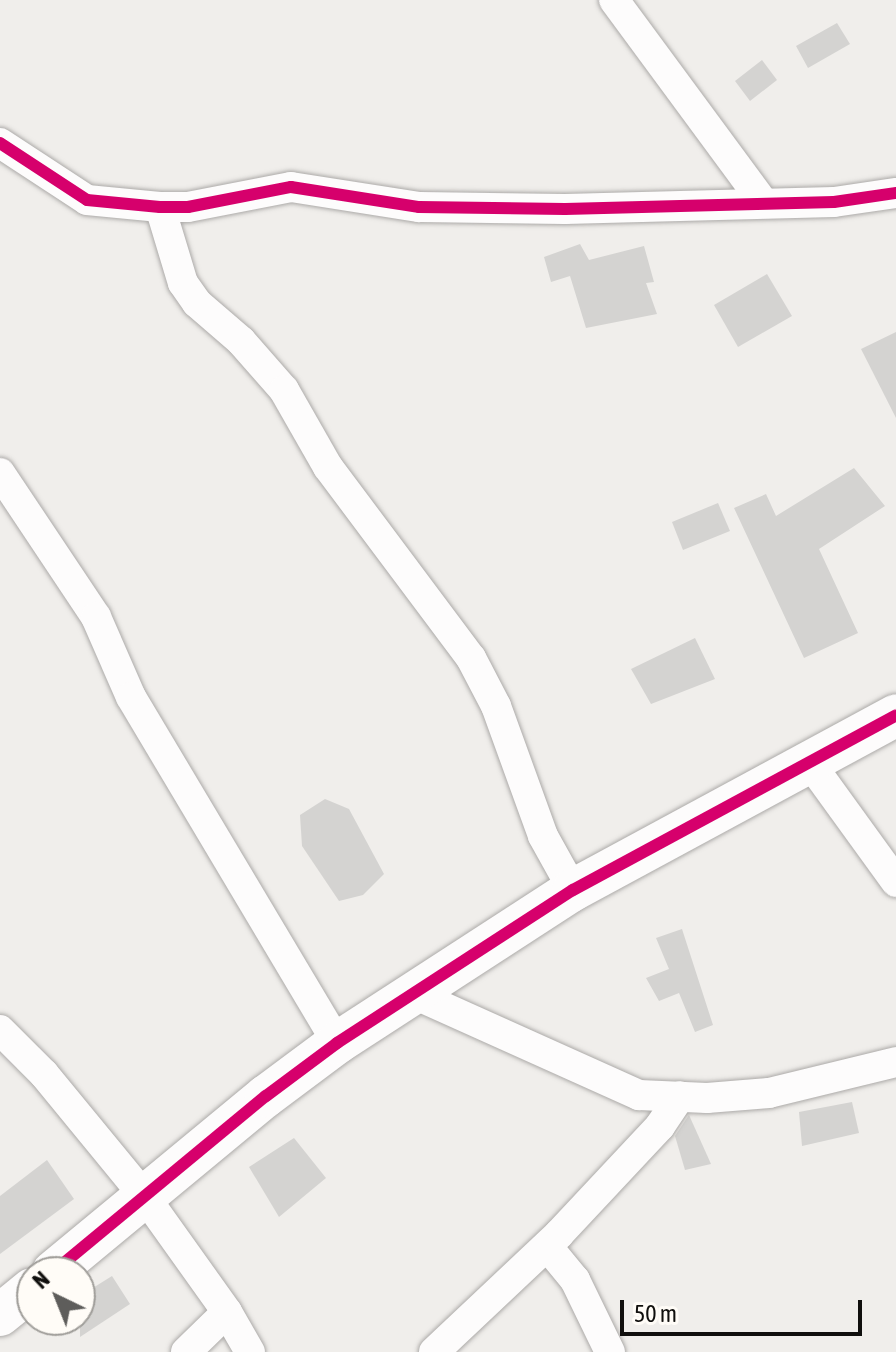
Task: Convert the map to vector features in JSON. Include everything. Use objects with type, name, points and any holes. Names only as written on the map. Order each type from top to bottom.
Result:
[{"type":"street","points":[[614,0],[763,202]]},
{"type":"street","points":[[0,143],[87,200],[160,207],[188,207],[291,187],[419,207],[565,209],[834,202],[896,193]]},
{"type":"street","points":[[160,207],[183,283],[197,303],[241,341],[284,390],[328,467],[471,658],[496,706],[543,836],[573,890]]},
{"type":"street","points":[[0,473],[96,617],[131,697],[337,1043]]},
{"type":"street","points":[[73,1256],[266,1096],[337,1043],[573,890],[896,715]]},
{"type":"street","points":[[810,763],[896,882]]},
{"type":"street","points":[[414,994],[639,1095],[769,1093],[896,1062]]},
{"type":"street","points":[[0,1030],[44,1074],[145,1197],[227,1312],[250,1352]]},
{"type":"street","points":[[434,1352],[547,1246],[660,1126],[680,1096]]},
{"type":"street","points":[[547,1246],[575,1280],[610,1352]]},
{"type":"street","points":[[0,1315],[16,1302]]},
{"type":"street","points":[[186,1352],[227,1312]]},
{"type":"building","points":[[837,23],[850,44],[808,68],[796,46]]},
{"type":"building","points":[[762,60],[777,80],[750,101],[735,81]]},
{"type":"building","points":[[580,244],[589,260],[644,246],[654,282],[646,283],[657,314],[586,328],[570,276],[551,282],[544,257]]},
{"type":"building","points":[[767,274],[792,316],[738,347],[714,305]]},
{"type":"building","points":[[896,332],[896,418],[861,349]]},
{"type":"building","points":[[854,468],[885,506],[819,549],[858,633],[804,658],[734,508],[766,494],[776,516]]},
{"type":"building","points":[[718,503],[730,531],[683,550],[672,522]]},
{"type":"building","points":[[695,638],[715,679],[651,704],[631,669]]},
{"type":"building","points":[[325,799],[349,809],[384,874],[363,895],[339,901],[302,846],[300,815]]},
{"type":"building","points":[[682,929],[713,1025],[695,1032],[679,993],[659,1001],[646,978],[669,969],[656,938]]},
{"type":"building","points":[[852,1102],[859,1133],[802,1146],[799,1112]]},
{"type":"building","points":[[689,1115],[711,1164],[685,1170],[675,1136]]},
{"type":"building","points":[[294,1138],[326,1178],[279,1217],[249,1167]]},
{"type":"building","points":[[47,1160],[74,1199],[0,1254],[0,1196]]},
{"type":"building","points":[[112,1276],[130,1304],[96,1326],[96,1286]]},
{"type":"cycle path","points":[[0,143],[87,200],[160,207],[188,207],[291,187],[419,207],[565,209],[834,202],[896,193]]},
{"type":"cycle path","points":[[72,1256],[266,1096],[337,1043],[573,890],[896,715]]}]
